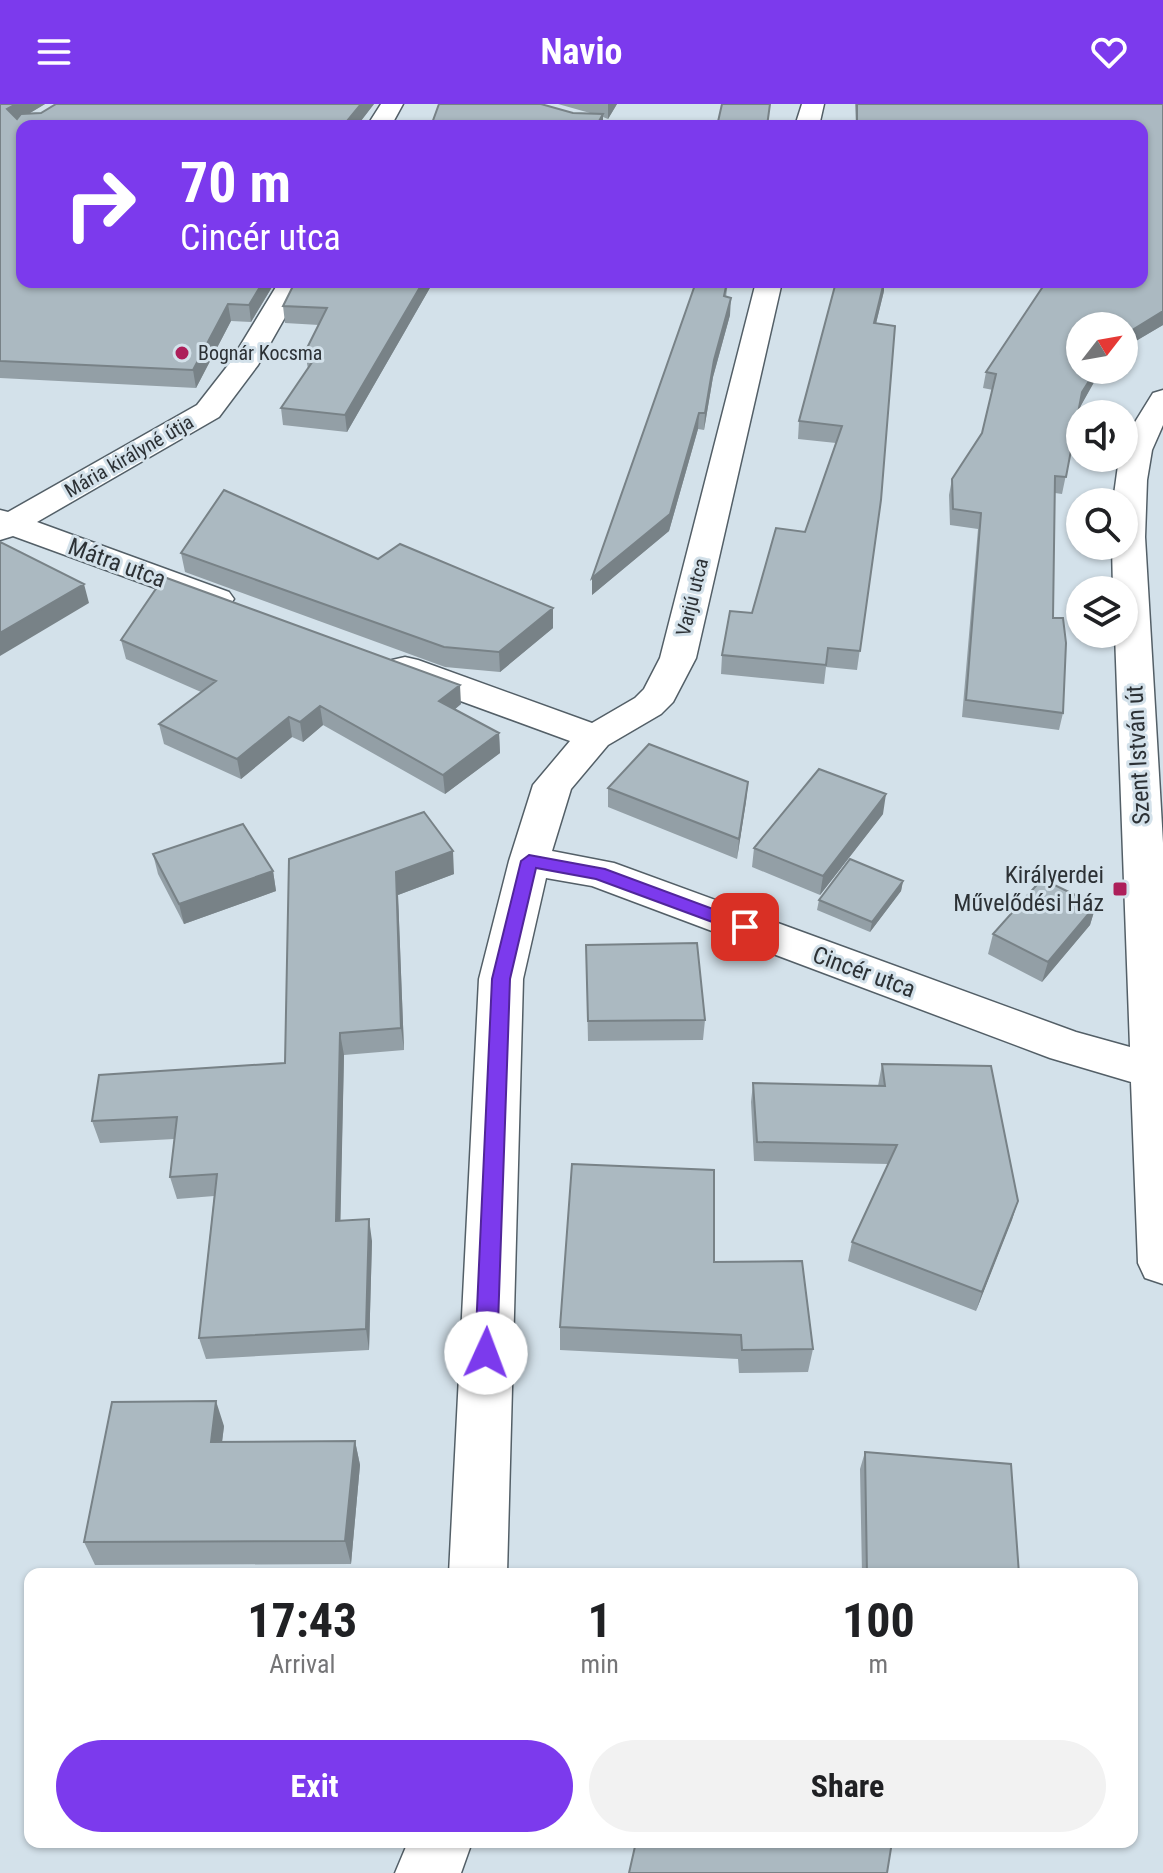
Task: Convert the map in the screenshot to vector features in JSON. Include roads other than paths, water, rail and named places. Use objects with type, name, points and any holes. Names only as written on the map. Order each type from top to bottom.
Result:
[{"type":"street","name":"Mária királyné útja","points":[[4,525],[208,411],[231,386],[289,288]]},
{"type":"street","name":"Varjú utca","points":[[478,1568],[501,979],[529,861],[553,785],[595,737],[648,706],[660,694],[678,658],[768,288]]},
{"type":"street","name":"Szent István út","points":[[1163,399],[1142,430],[1147,461],[1128,537],[1163,1263]]},
{"type":"street","name":"Mátra utca","points":[[4,525],[250,611]]},
{"type":"street","points":[[370,655],[595,737]]},
{"type":"street","name":"Cincér utca","points":[[529,861],[599,873],[1066,1046],[1153,1071]]},
{"type":"street","points":[[428,1873],[438,1848]]},
{"type":"place","name":"Bognár Kocsma","points":[[182,353]]},
{"type":"place","name":"Királyerdei Művelődési Ház","points":[[1120,889]]}]
